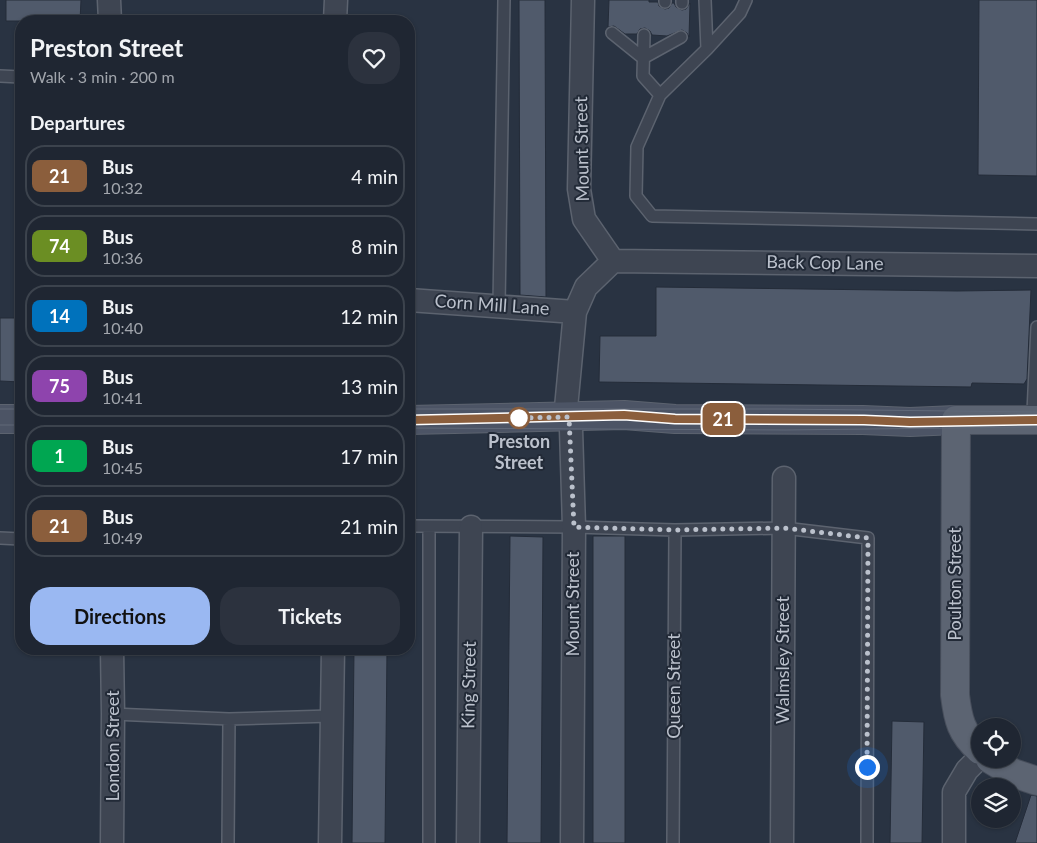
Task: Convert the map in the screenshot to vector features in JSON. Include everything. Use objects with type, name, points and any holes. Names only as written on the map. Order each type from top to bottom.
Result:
[{"type":"main road","points":[[956,420],[1037,420]]},
{"type":"main road","name":"Poulton Street","points":[[956,420],[955,695],[957,718],[971,738]]},
{"type":"main road","points":[[1005,768],[1013,773],[1037,781]]},
{"type":"street","points":[[109,0],[110,15]]},
{"type":"street","points":[[335,15],[336,0]]},
{"type":"street","name":"Mount Street","points":[[572,843],[574,527],[569,417],[566,408],[575,312],[586,287],[613,261],[584,219],[579,189],[583,0]]},
{"type":"street","name":"Back Cop Lane","points":[[613,261],[1037,266]]},
{"type":"street","name":"Corn Mill Lane","points":[[415,300],[575,312]]},
{"type":"street","points":[[415,420],[624,415],[675,419],[910,422],[956,420]]},
{"type":"street","points":[[0,418],[15,419]]},
{"type":"street","name":"Walmsley Street","points":[[782,843],[784,478]]},
{"type":"street","name":"King Street","points":[[468,843],[471,527]]},
{"type":"street","name":"London Street","points":[[112,655],[112,843]]},
{"type":"street","points":[[330,843],[333,655]]},
{"type":"street","points":[[954,843],[954,792],[971,765]]},
{"type":"lane","points":[[499,305],[504,0]]},
{"type":"lane","points":[[705,0],[707,49]]},
{"type":"lane","points":[[738,0],[740,13]]},
{"type":"lane","points":[[746,0],[740,13],[707,49],[660,95],[637,147],[636,196],[652,216],[1037,224]]},
{"type":"lane","points":[[612,33],[627,39],[643,58]]},
{"type":"lane","points":[[644,35],[642,76],[660,95]]},
{"type":"lane","points":[[643,58],[664,41],[681,36]]},
{"type":"lane","points":[[0,76],[15,77]]},
{"type":"lane","points":[[1037,328],[1033,412],[1037,420]]},
{"type":"lane","points":[[415,526],[675,530],[784,528],[868,538],[867,843]]},
{"type":"lane","points":[[428,526],[429,843]]},
{"type":"lane","name":"Queen Street","points":[[672,843],[675,530]]},
{"type":"lane","points":[[0,538],[15,539]]},
{"type":"lane","points":[[113,714],[229,719],[331,716]]},
{"type":"lane","points":[[228,843],[229,719]]},
{"type":"building","points":[[6,0],[81,0],[80,15],[15,15],[15,21],[6,21]]},
{"type":"building","points":[[519,0],[545,0],[546,297],[520,295]]},
{"type":"building","points":[[609,0],[649,0],[649,2],[658,2],[659,6],[665,9],[674,3],[676,7],[682,10],[686,9],[690,3],[689,37],[682,30],[667,36],[652,35],[645,28],[640,29],[637,34],[625,34],[614,26],[608,27]]},
{"type":"building","points":[[979,0],[1037,0],[1037,176],[978,175]]},
{"type":"building","points":[[656,287],[957,291],[1031,290],[1027,379],[1024,384],[972,383],[971,387],[599,382],[600,336],[656,336]]},
{"type":"building","points":[[0,318],[15,318],[15,382],[0,381]]},
{"type":"building","points":[[510,536],[543,537],[541,843],[507,843]]},
{"type":"building","points":[[593,536],[625,536],[625,843],[593,843]]},
{"type":"building","points":[[354,655],[387,655],[385,843],[352,843]]},
{"type":"building","points":[[892,721],[924,722],[922,843],[890,843]]},
{"type":"building","points":[[1031,795],[1037,796],[1037,843],[1015,843]]},
{"type":"tram line","points":[[0,409],[15,409]]},
{"type":"tram line","points":[[415,409],[780,409],[1037,412]]},
{"type":"tram line","points":[[0,425],[15,425]]},
{"type":"tram line","points":[[415,428],[785,430],[1037,427]]},
{"type":"bus line","name":"21","points":[[415,420],[624,415],[675,419],[910,422],[1037,420]]},
{"type":"place","name":"Preston Street","points":[[519,418]]},
{"type":"route","points":[[519,418],[516,418],[569,417],[574,527],[675,530],[784,528],[868,538],[867,767]]}]
